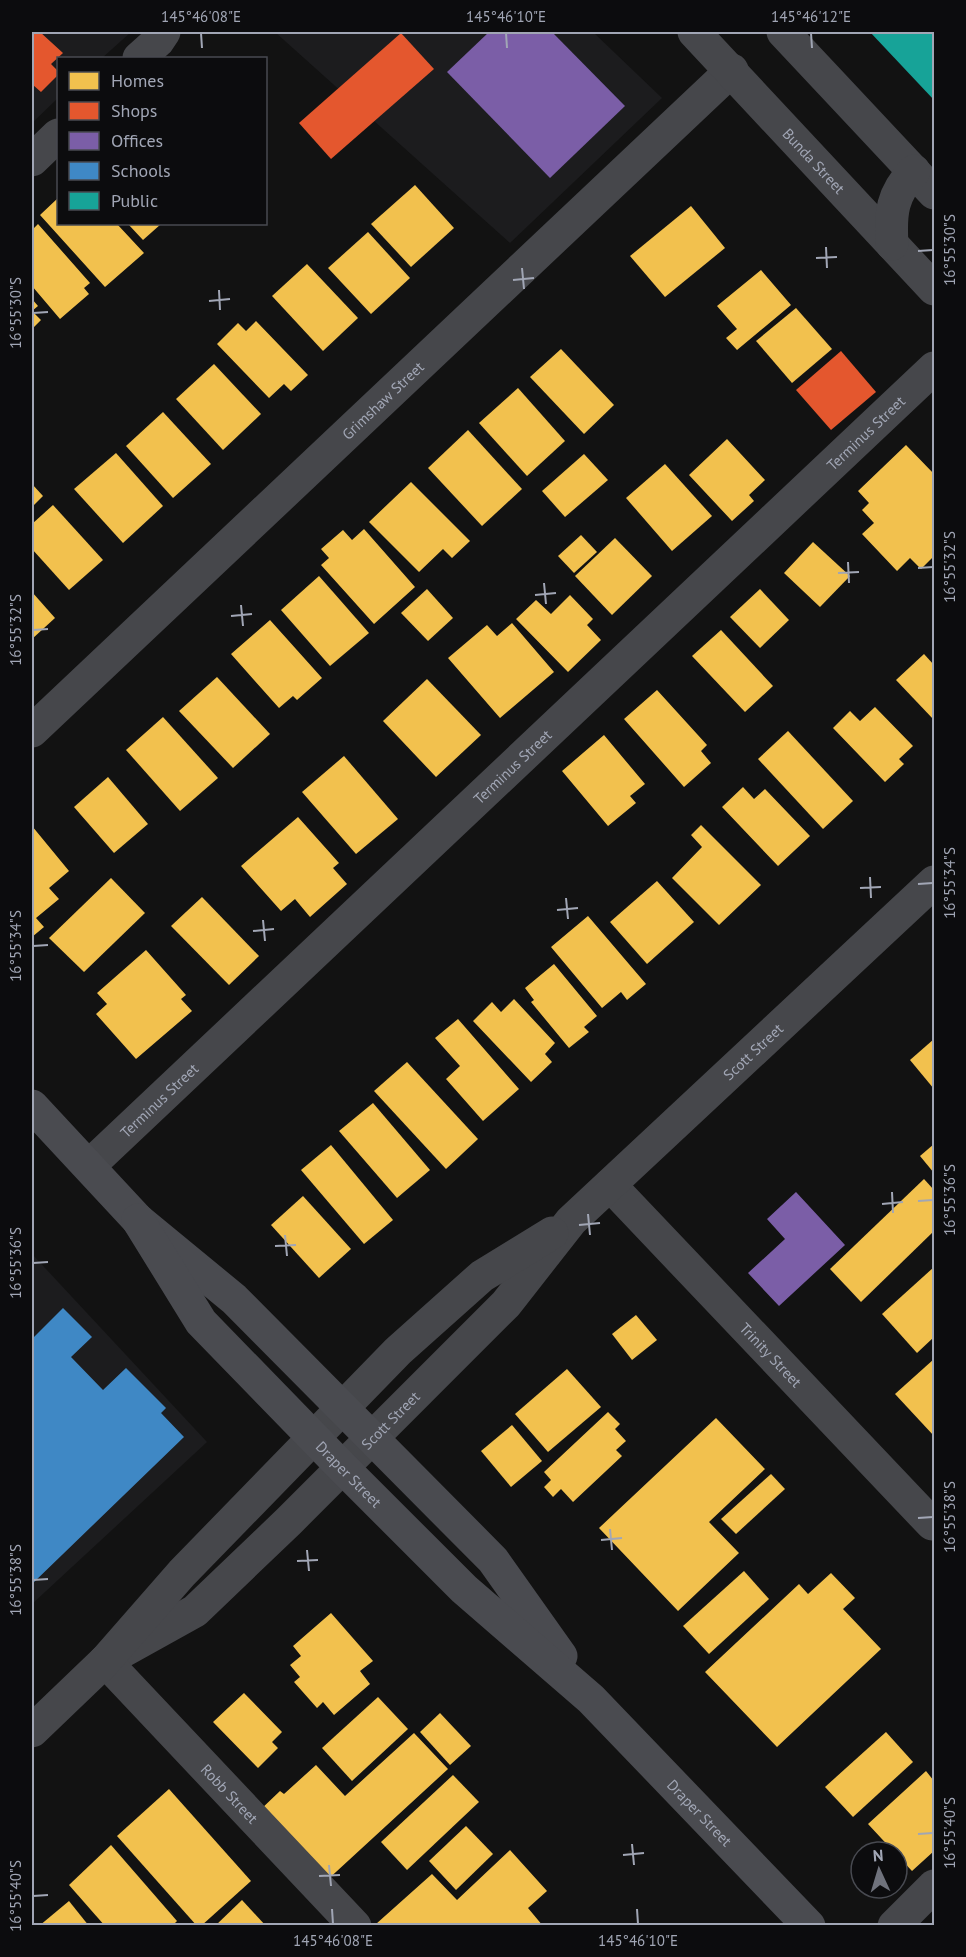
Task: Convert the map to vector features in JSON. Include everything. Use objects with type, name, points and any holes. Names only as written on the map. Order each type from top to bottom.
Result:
[{"type":"main road","name":"Draper Street","points":[[32,1106],[138,1220],[234,1299],[493,1560],[591,1699]]},
{"type":"main road","name":"Draper Street","points":[[138,1220],[201,1322],[464,1589],[591,1699],[809,1926]]},
{"type":"street","points":[[140,57],[158,41],[164,32]]},
{"type":"street","name":"Bunda Street","points":[[694,32],[934,288]]},
{"type":"street","points":[[783,32],[924,182],[899,188],[894,202],[891,224],[892,244]]},
{"type":"street","name":"Grimshaw Street","points":[[32,731],[732,70]]},
{"type":"street","points":[[32,160],[57,136]]},
{"type":"street","name":"Terminus Street","points":[[89,1166],[934,368]]},
{"type":"street","name":"Scott Street","points":[[105,1661],[195,1611],[343,1468],[506,1304],[571,1221],[934,882]]},
{"type":"street","name":"Trinity Street","points":[[610,1185],[932,1524]]},
{"type":"street","name":"Scott Street","points":[[32,1731],[105,1661],[182,1573],[398,1351],[482,1276],[571,1221]]},
{"type":"street","name":"Robb Street","points":[[105,1661],[355,1926]]},
{"type":"street","points":[[894,1926],[934,1886]]},
{"type":"shaded area","points":[[32,32],[131,32],[103,57],[57,57],[57,99],[32,123]]},
{"type":"shaded area","points":[[275,32],[593,32],[662,98],[510,243]]},
{"type":"shaded area","points":[[32,1254],[207,1442],[32,1604]]},
{"type":"building: Homes","points":[[415,185],[454,228],[411,267],[371,224]]},
{"type":"building: Homes","points":[[57,199],[57,225],[118,225],[144,253],[105,287],[40,215]]},
{"type":"building: Homes","points":[[691,206],[725,248],[665,297],[630,256]]},
{"type":"building: Homes","points":[[38,224],[90,283],[84,288],[89,294],[60,319],[32,286],[32,230]]},
{"type":"building: Homes","points":[[129,225],[160,225],[143,240]]},
{"type":"building: Homes","points":[[368,232],[410,278],[371,314],[328,268]]},
{"type":"building: Homes","points":[[307,264],[358,318],[323,351],[272,296]]},
{"type":"building: Homes","points":[[761,270],[791,305],[737,350],[726,338],[737,329],[717,306]]},
{"type":"building: Homes","points":[[32,299],[38,306],[32,311]]},
{"type":"building: Homes","points":[[796,308],[832,349],[792,383],[756,341]]},
{"type":"building: Homes","points":[[32,311],[41,320],[32,329]]},
{"type":"building: Homes","points":[[256,321],[308,375],[291,391],[284,384],[269,398],[217,344],[238,323],[246,331]]},
{"type":"building: Homes","points":[[561,349],[614,405],[584,434],[530,377]]},
{"type":"building: Homes","points":[[214,364],[261,414],[223,450],[176,399]]},
{"type":"building: Homes","points":[[518,388],[565,441],[527,476],[479,423]]},
{"type":"building: Homes","points":[[163,412],[211,464],[173,498],[126,446]]},
{"type":"building: Homes","points":[[468,430],[522,489],[482,526],[428,468]]},
{"type":"building: Homes","points":[[727,439],[765,480],[749,495],[754,501],[732,521],[689,475]]},
{"type":"building: Homes","points":[[906,445],[934,474],[934,556],[921,569],[910,558],[897,571],[862,534],[874,523],[862,510],[869,503],[858,491]]},
{"type":"building: Homes","points":[[116,453],[163,506],[123,543],[74,489]]},
{"type":"building: Homes","points":[[584,454],[608,480],[565,517],[542,491]]},
{"type":"building: Homes","points":[[665,464],[712,516],[672,551],[626,498]]},
{"type":"building: Homes","points":[[411,482],[470,541],[452,558],[443,549],[419,572],[369,522]]},
{"type":"building: Homes","points":[[32,484],[43,496],[32,507]]},
{"type":"building: Homes","points":[[53,505],[103,560],[69,590],[32,549],[32,524]]},
{"type":"building: Homes","points":[[364,529],[415,587],[374,624],[321,565],[329,558],[321,549],[343,530],[352,540]]},
{"type":"building: Homes","points":[[581,535],[597,552],[574,573],[558,556]]},
{"type":"building: Homes","points":[[615,538],[652,576],[612,615],[575,576]]},
{"type":"building: Homes","points":[[813,542],[850,576],[820,607],[784,573]]},
{"type":"building: Homes","points":[[319,576],[369,633],[330,666],[281,610]]},
{"type":"building: Homes","points":[[427,589],[453,618],[428,641],[401,613]]},
{"type":"building: Homes","points":[[760,589],[789,620],[760,648],[730,617]]},
{"type":"building: Homes","points":[[32,592],[55,618],[32,639]]},
{"type":"building: Homes","points":[[570,595],[593,619],[587,625],[601,640],[568,672],[516,619],[536,600],[551,614]]},
{"type":"building: Homes","points":[[270,620],[322,678],[297,700],[293,696],[279,708],[231,654]]},
{"type":"building: Homes","points":[[512,623],[554,672],[500,718],[448,658],[487,625],[497,636]]},
{"type":"building: Homes","points":[[721,630],[773,686],[745,712],[692,656]]},
{"type":"building: Homes","points":[[924,654],[934,665],[934,720],[896,680]]},
{"type":"building: Homes","points":[[217,677],[270,734],[233,768],[179,711]]},
{"type":"building: Homes","points":[[427,679],[481,735],[436,777],[383,721]]},
{"type":"building: Homes","points":[[657,690],[707,745],[701,751],[711,763],[684,787],[624,719]]},
{"type":"building: Homes","points":[[875,707],[913,746],[899,759],[904,764],[885,782],[833,728],[850,711],[860,721]]},
{"type":"building: Homes","points":[[163,717],[218,778],[180,811],[126,750]]},
{"type":"building: Homes","points":[[788,731],[853,801],[823,829],[758,759]]},
{"type":"building: Homes","points":[[604,735],[645,784],[630,796],[636,803],[608,826],[562,771]]},
{"type":"building: Homes","points":[[344,756],[398,819],[356,854],[302,792]]},
{"type":"building: Homes","points":[[108,777],[148,824],[114,853],[74,807]]},
{"type":"building: Homes","points":[[743,787],[754,799],[765,789],[810,836],[778,866],[722,807]]},
{"type":"building: Homes","points":[[298,817],[339,863],[333,868],[347,884],[310,917],[295,899],[281,911],[241,866]]},
{"type":"building: Homes","points":[[701,825],[761,885],[719,925],[672,878],[702,847],[691,835]]},
{"type":"building: Homes","points":[[32,826],[69,871],[49,888],[59,899],[36,918],[44,927],[32,937]]},
{"type":"building: Homes","points":[[111,878],[145,913],[84,972],[49,938]]},
{"type":"building: Homes","points":[[657,881],[694,922],[647,964],[610,922]]},
{"type":"building: Homes","points":[[202,897],[259,956],[229,985],[171,926]]},
{"type":"building: Homes","points":[[588,916],[646,984],[627,1000],[621,992],[602,1008],[551,947]]},
{"type":"building: Homes","points":[[146,950],[186,995],[181,999],[192,1011],[136,1059],[96,1014],[107,1004],[97,993]]},
{"type":"building: Homes","points":[[554,964],[597,1016],[584,1027],[589,1032],[569,1048],[531,1002],[534,1000],[525,988]]},
{"type":"building: Homes","points":[[514,999],[555,1043],[545,1054],[552,1062],[531,1082],[473,1021],[492,1002],[501,1012]]},
{"type":"building: Homes","points":[[458,1019],[519,1089],[483,1121],[446,1079],[460,1066],[435,1038]]},
{"type":"building: Homes","points":[[934,1039],[934,1089],[910,1060]]},
{"type":"building: Homes","points":[[407,1062],[478,1139],[446,1169],[374,1091]]},
{"type":"building: Homes","points":[[373,1103],[430,1170],[397,1198],[339,1131]]},
{"type":"building: Homes","points":[[934,1144],[934,1173],[920,1156]]},
{"type":"building: Homes","points":[[331,1145],[393,1220],[364,1244],[301,1170]]},
{"type":"building: Homes","points":[[924,1179],[934,1190],[934,1231],[861,1302],[830,1269]]},
{"type":"building: Homes","points":[[303,1196],[351,1249],[319,1278],[271,1225]]},
{"type":"building: Homes","points":[[934,1267],[934,1337],[917,1353],[882,1314]]},
{"type":"building: Homes","points":[[636,1315],[657,1340],[632,1360],[612,1334]]},
{"type":"building: Homes","points":[[934,1359],[934,1436],[895,1394]]},
{"type":"building: Homes","points":[[567,1369],[601,1407],[548,1452],[515,1414]]},
{"type":"building: Homes","points":[[608,1412],[620,1424],[615,1429],[626,1441],[616,1450],[622,1456],[573,1502],[561,1489],[553,1497],[544,1487],[551,1480],[544,1472]]},
{"type":"building: Homes","points":[[716,1418],[765,1469],[709,1522],[739,1553],[678,1611],[599,1528]]},
{"type":"building: Homes","points":[[512,1425],[542,1461],[511,1487],[481,1451]]},
{"type":"building: Homes","points":[[771,1474],[785,1489],[736,1534],[721,1519]]},
{"type":"building: Homes","points":[[744,1571],[769,1599],[709,1654],[683,1626]]},
{"type":"building: Homes","points":[[831,1573],[855,1598],[843,1609],[881,1649],[777,1747],[705,1672],[799,1584],[808,1594]]},
{"type":"building: Homes","points":[[331,1613],[373,1661],[360,1671],[370,1684],[334,1715],[323,1702],[317,1708],[294,1682],[300,1677],[290,1665],[301,1656],[293,1646]]},
{"type":"building: Homes","points":[[244,1693],[282,1732],[272,1742],[278,1748],[258,1768],[213,1722]]},
{"type":"building: Homes","points":[[378,1697],[408,1729],[352,1781],[322,1748]]},
{"type":"building: Homes","points":[[440,1713],[471,1746],[450,1765],[420,1732]]},
{"type":"building: Homes","points":[[886,1732],[913,1762],[853,1817],[825,1787]]},
{"type":"building: Homes","points":[[414,1733],[448,1769],[324,1883],[258,1812],[280,1791],[284,1794],[316,1765],[345,1796]]},
{"type":"building: Homes","points":[[926,1771],[934,1781],[934,1851],[912,1871],[909,1868],[909,1840],[883,1840],[868,1824]]},
{"type":"building: Homes","points":[[453,1775],[479,1802],[407,1870],[381,1842]]},
{"type":"building: Homes","points":[[169,1789],[251,1881],[201,1926],[197,1926],[117,1836]]},
{"type":"building: Homes","points":[[466,1826],[493,1854],[456,1890],[429,1861]]},
{"type":"building: Homes","points":[[111,1845],[177,1921],[172,1926],[105,1926],[69,1885]]},
{"type":"building: Homes","points":[[510,1850],[547,1891],[528,1908],[543,1926],[376,1924],[432,1874],[457,1900]]},
{"type":"building: Homes","points":[[242,1900],[266,1926],[215,1926]]},
{"type":"building: Homes","points":[[69,1901],[89,1926],[39,1926]]},
{"type":"building: Shops","points":[[32,32],[40,32],[63,53],[51,64],[57,70],[57,76],[41,92],[32,86]]},
{"type":"building: Shops","points":[[401,33],[434,69],[331,159],[299,123]]},
{"type":"building: Shops","points":[[841,351],[876,392],[831,430],[796,390]]},
{"type":"building: Offices","points":[[489,32],[552,32],[625,106],[550,178],[447,72]]},
{"type":"building: Offices","points":[[796,1192],[845,1245],[779,1306],[748,1273],[785,1239],[767,1219]]},
{"type":"building: Schools","points":[[63,1308],[92,1337],[71,1357],[103,1390],[126,1368],[166,1408],[161,1413],[184,1437],[32,1584],[32,1339]]},
{"type":"building: Public","points":[[870,32],[934,32],[934,100]]}]
